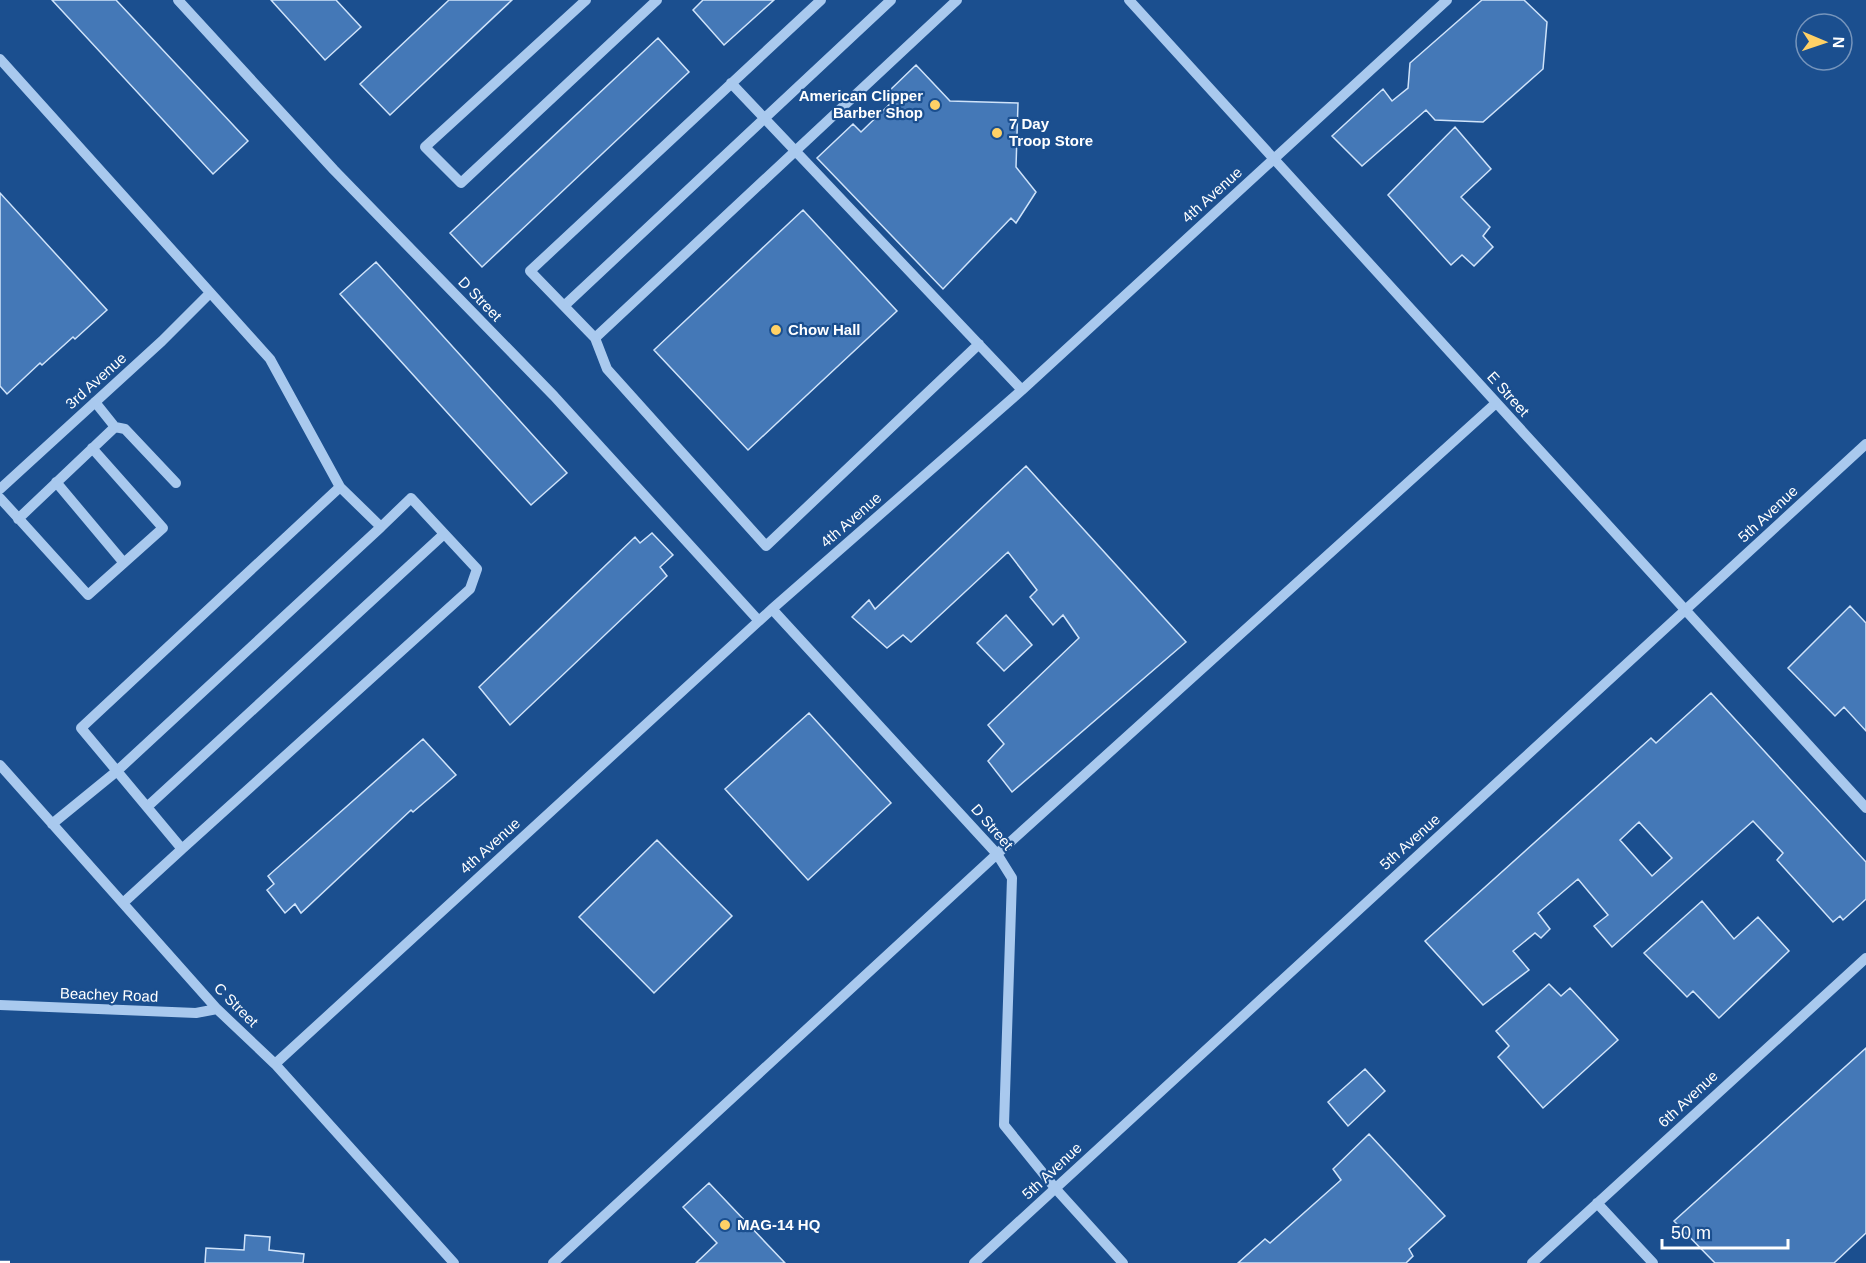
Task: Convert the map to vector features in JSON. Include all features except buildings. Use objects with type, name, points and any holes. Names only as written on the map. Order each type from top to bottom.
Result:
[{"type":"street","name":"D Street","points":[[178,0],[334,170],[554,396],[759,621]]},
{"type":"street","points":[[586,0],[425,147],[461,183],[657,0]]},
{"type":"street","points":[[820,0],[530,271],[595,338],[608,369],[766,546],[979,344]]},
{"type":"street","points":[[564,306],[891,0]]},
{"type":"street","points":[[595,338],[957,0]]},
{"type":"street","name":"E Street","points":[[1128,0],[1866,808]]},
{"type":"street","name":"4th Avenue","points":[[275,1064],[772,609],[1022,390],[1447,0]]},
{"type":"street","points":[[0,59],[270,359],[340,487],[381,527]]},
{"type":"street","points":[[731,83],[1022,390]]},
{"type":"street","name":"3rd Avenue","points":[[0,489],[210,293]]},
{"type":"street","points":[[95,402],[115,427],[125,429],[176,483]]},
{"type":"street","points":[[553,1263],[997,854],[1496,402]]},
{"type":"street","points":[[18,519],[115,427]]},
{"type":"street","name":"5th Avenue","points":[[974,1263],[1866,444]]},
{"type":"street","points":[[0,498],[88,595],[163,528],[92,448]]},
{"type":"street","points":[[56,482],[124,563]]},
{"type":"street","points":[[182,849],[81,728],[340,487]]},
{"type":"street","points":[[52,824],[117,771],[411,498],[477,569],[470,589],[123,903]]},
{"type":"street","points":[[147,807],[444,534]]},
{"type":"street","name":"D Street","points":[[772,609],[997,854],[1012,878],[1004,1125],[1055,1188],[1123,1263]]},
{"type":"street","name":"C Street","points":[[0,765],[217,1009],[275,1064],[454,1263]]},
{"type":"street","name":"6th Avenue","points":[[1532,1263],[1866,958]]},
{"type":"street","name":"Beachey Road","points":[[0,1005],[196,1013],[217,1009]]},
{"type":"street","points":[[1597,1203],[1653,1263]]},
{"type":"railway","points":[[0,1263],[10,1263]]},
{"type":"place","name":"American Clipper Barber Shop","points":[[935,105]]},
{"type":"place","name":"7 Day Troop Store","points":[[997,133]]},
{"type":"place","name":"Chow Hall","points":[[776,330]]},
{"type":"place","name":"MAG-14 HQ","points":[[725,1225]]}]
